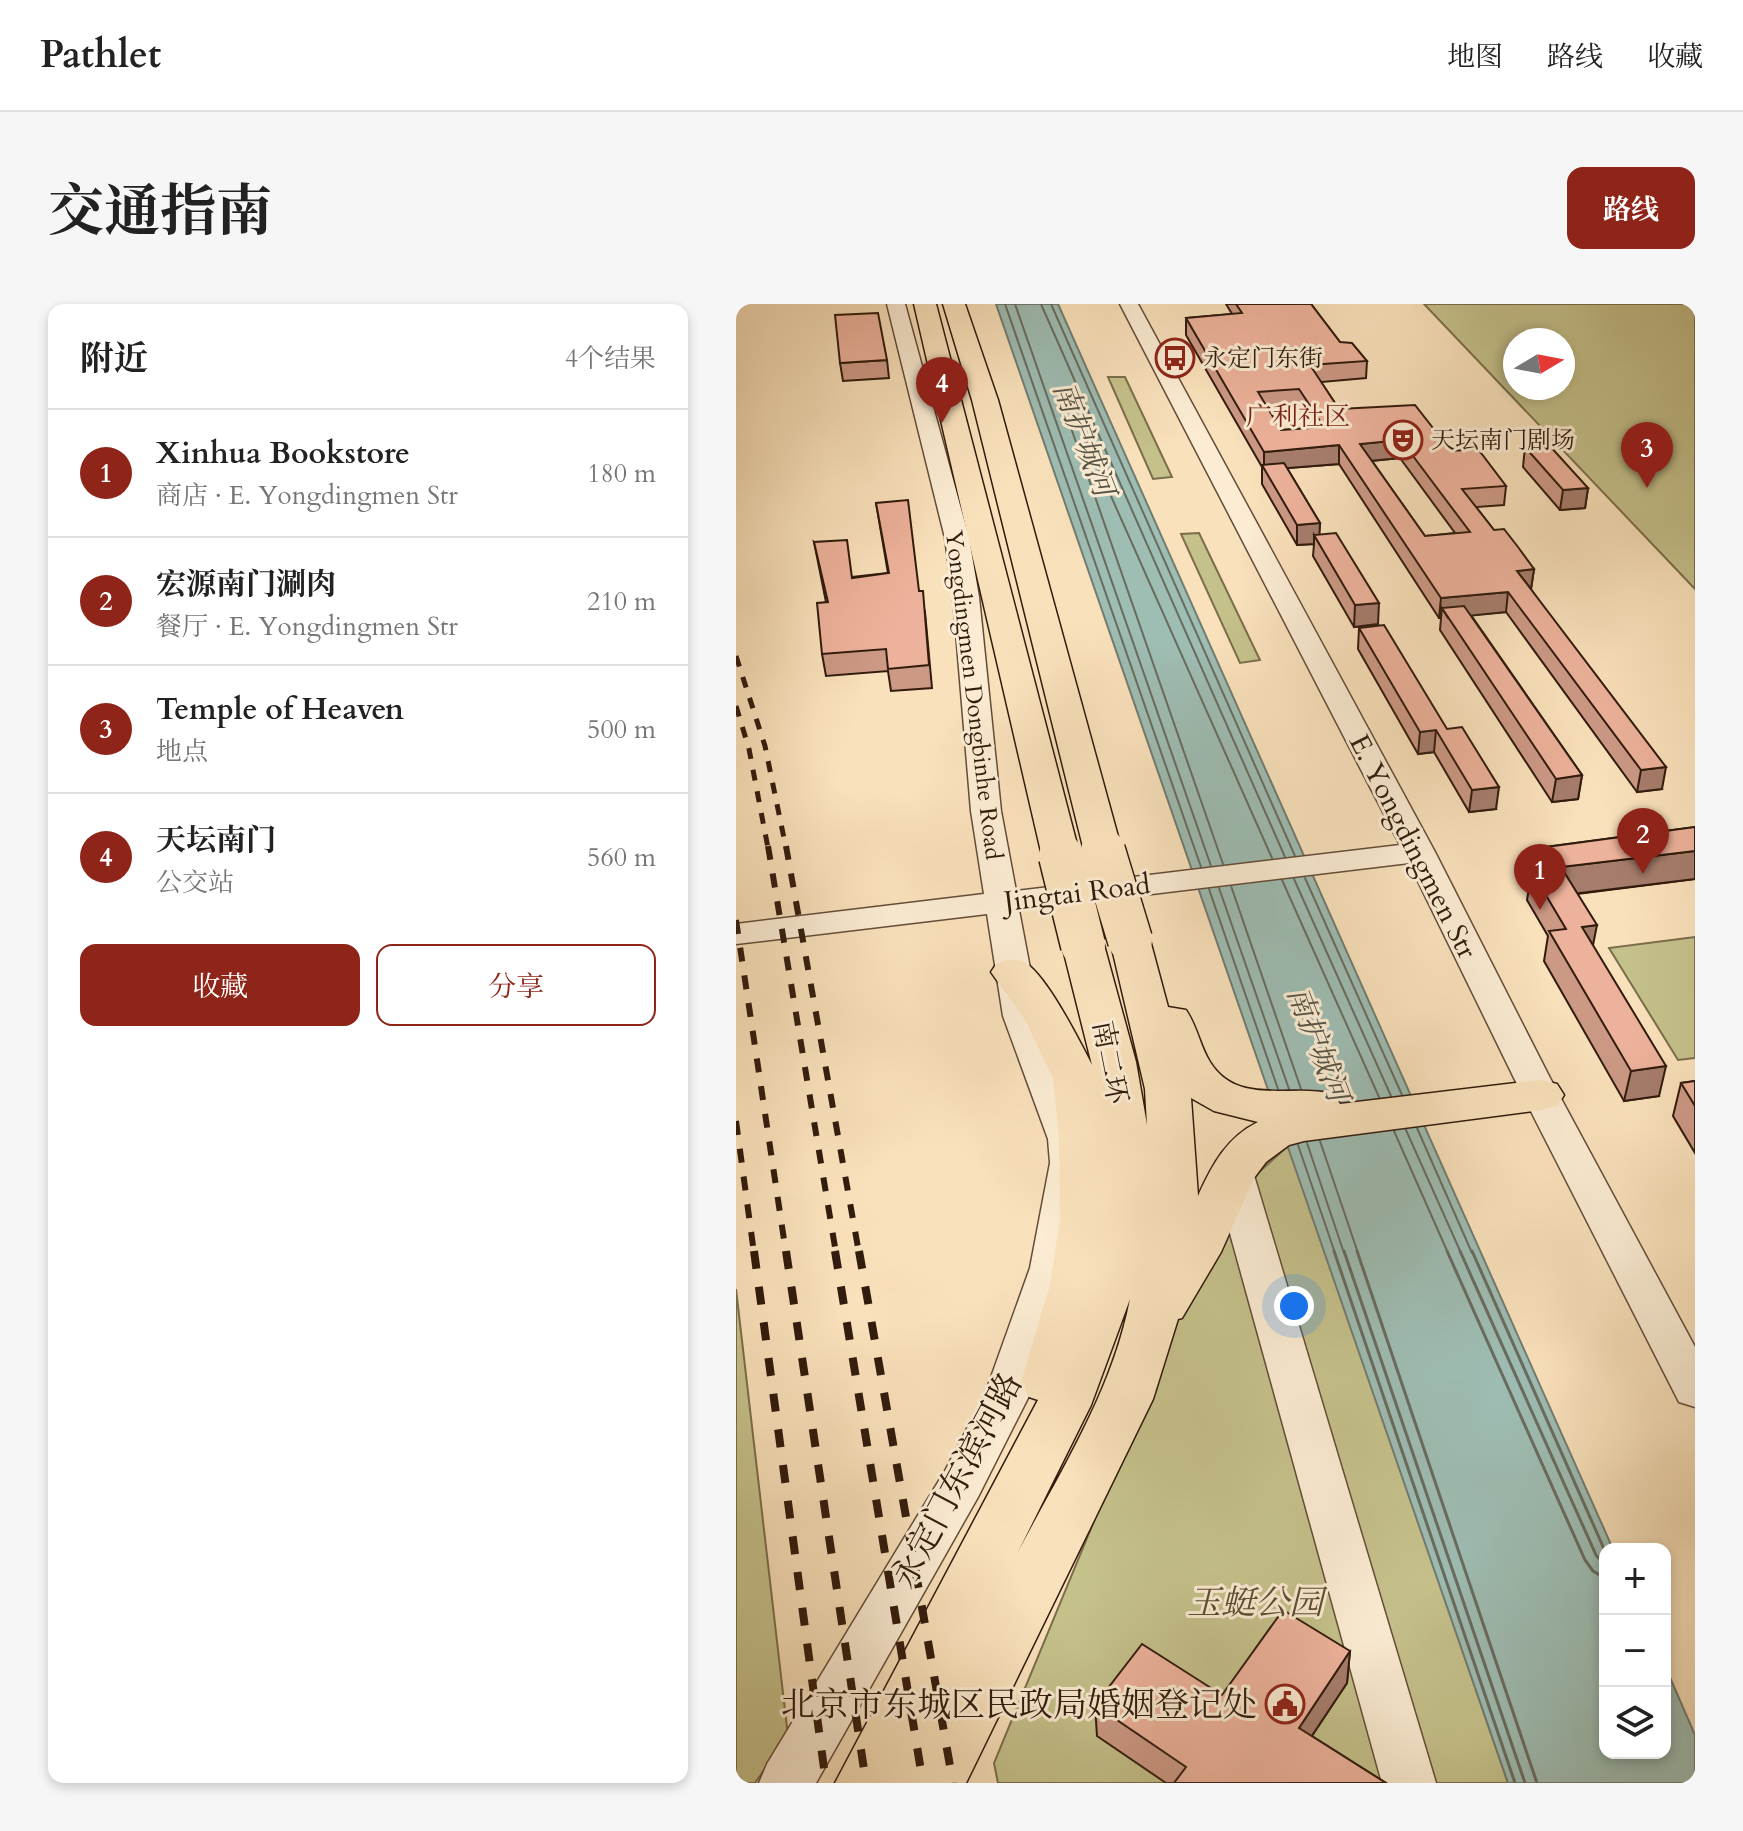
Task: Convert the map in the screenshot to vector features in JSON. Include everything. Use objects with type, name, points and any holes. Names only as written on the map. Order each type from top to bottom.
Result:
[{"type":"highway","name":"南二环","points":[[868,1783],[1075,1384],[1108,1297],[1126,1182],[1124,1132],[1112,1062],[1103,851],[985,400],[954,304]]},
{"type":"highway","name":"南二环","points":[[905,306],[1061,856],[1107,943],[1168,1089],[1175,1187],[1151,1326],[1126,1399],[932,1783]]},
{"type":"highway","points":[[1107,943],[1176,1030],[1189,1066],[1204,1086],[1236,1101],[1270,1109],[1462,1096]]},
{"type":"highway","points":[[1012,972],[1045,1017],[1076,1078],[1085,1220],[1076,1285],[1017,1496]]},
{"type":"highway","points":[[1151,1326],[1196,1252],[1241,1161],[1272,1134],[1303,1125],[1462,1096],[1536,1086]]},
{"type":"street","name":"E. Yongdingmen Str","points":[[1129,304],[1419,852],[1536,1086],[1695,1389]]},
{"type":"street","name":"Yongdingmen Dongbinhe Road","points":[[905,306],[957,538],[966,597],[986,811],[1012,972]]},
{"type":"street","name":"Jingtai Road","points":[[736,934],[1419,852]]},
{"type":"street","name":"永定门东滨河路","points":[[786,1783],[968,1471],[1007,1396],[1051,1268],[1067,1189],[1067,1139],[1026,1033],[1012,972]]},
{"type":"street","points":[[1241,1161],[1409,1783]]},
{"type":"green space","points":[[1424,304],[1695,304],[1695,589],[1515,400],[1575,400],[1575,328],[1503,328],[1503,387]]},
{"type":"green space","points":[[1108,377],[1125,377],[1172,477],[1153,479]]},
{"type":"green space","points":[[1199,533],[1260,660],[1240,663],[1181,534]]},
{"type":"green space","points":[[1695,937],[1695,1058],[1678,1060],[1609,948]]},
{"type":"green space","name":"玉蜓公园","points":[[1289,1145],[1508,1783],[998,1783],[994,1763],[1226,1202]]},
{"type":"green space","points":[[736,1289],[788,1736],[755,1783],[736,1783]]},
{"type":"water","name":"南护城河","points":[[996,304],[1058,304],[1610,1543],[1599,1543],[1599,1759],[1671,1759],[1671,1680],[1695,1735],[1695,1783],[1508,1783]]},
{"type":"building","points":[[1236,304],[1311,304],[1340,342],[1352,343],[1367,361],[1310,365],[1339,409],[1415,405],[1451,451],[1478,449],[1506,486],[1462,489],[1494,530],[1504,529],[1518,547],[1534,569],[1517,571],[1666,767],[1641,770],[1508,592],[1441,598],[1339,445],[1264,452],[1186,318],[1242,313]],"holes":[[[1299,389],[1324,427],[1281,430],[1258,392]],[[1401,440],[1470,532],[1425,536],[1360,444]]]},
{"type":"building","points":[[878,313],[887,360],[840,363],[835,315]]},
{"type":"building","points":[[1549,445],[1588,488],[1563,490],[1525,447]]},
{"type":"building","points":[[1284,463],[1320,523],[1297,525],[1262,465]]},
{"type":"building","points":[[908,500],[919,591],[923,591],[929,665],[888,669],[886,649],[822,654],[817,603],[828,602],[814,542],[847,540],[852,578],[889,573],[876,503]]},
{"type":"building","points":[[1336,533],[1379,603],[1355,605],[1314,535]]},
{"type":"building","points":[[1464,606],[1582,775],[1556,779],[1442,608]]},
{"type":"building","points":[[1384,625],[1447,729],[1462,727],[1499,787],[1472,790],[1436,730],[1420,732],[1359,628]]},
{"type":"building","points":[[1695,827],[1695,851],[1561,867],[1597,925],[1582,927],[1666,1066],[1631,1071],[1549,931],[1566,929],[1531,870],[1543,869],[1531,849]]},
{"type":"building","points":[[1695,1081],[1695,1106],[1681,1083]]},
{"type":"building","name":"北京市东城区民政局婚姻登记处","points":[[1283,1610],[1350,1651],[1299,1728],[1386,1783],[1174,1783],[1186,1767],[1095,1705],[1142,1644],[1222,1695]]},
{"type":"railway","points":[[736,656],[765,746],[786,848]]},
{"type":"railway","points":[[736,706],[749,749],[768,848]]},
{"type":"railway","points":[[768,846],[836,1253]]},
{"type":"railway","points":[[786,846],[859,1253]]},
{"type":"railway","points":[[736,920],[786,1253]]},
{"type":"railway","points":[[736,1121],[754,1253]]},
{"type":"railway","points":[[754,1251],[826,1783]]},
{"type":"railway","points":[[786,1251],[866,1783]]},
{"type":"railway","points":[[835,1251],[923,1783]]},
{"type":"railway","points":[[859,1251],[953,1783]]},
{"type":"place","name":"永定门东街","points":[[1175,358]]},
{"type":"place","name":"天坛南门","points":[[942,423]]},
{"type":"place","name":"天坛南门剧场","points":[[1403,440]]},
{"type":"place","name":"Temple of Heaven","points":[[1647,488]]},
{"type":"place","name":"宏源南门涮肉","points":[[1643,874]]},
{"type":"place","name":"Xinhua Bookstore","points":[[1540,910]]},
{"type":"place","name":"北京市东城区民政局婚姻登记处","points":[[1285,1704]]},
{"type":"district","name":"广利社区","points":[[1298,416]]}]
